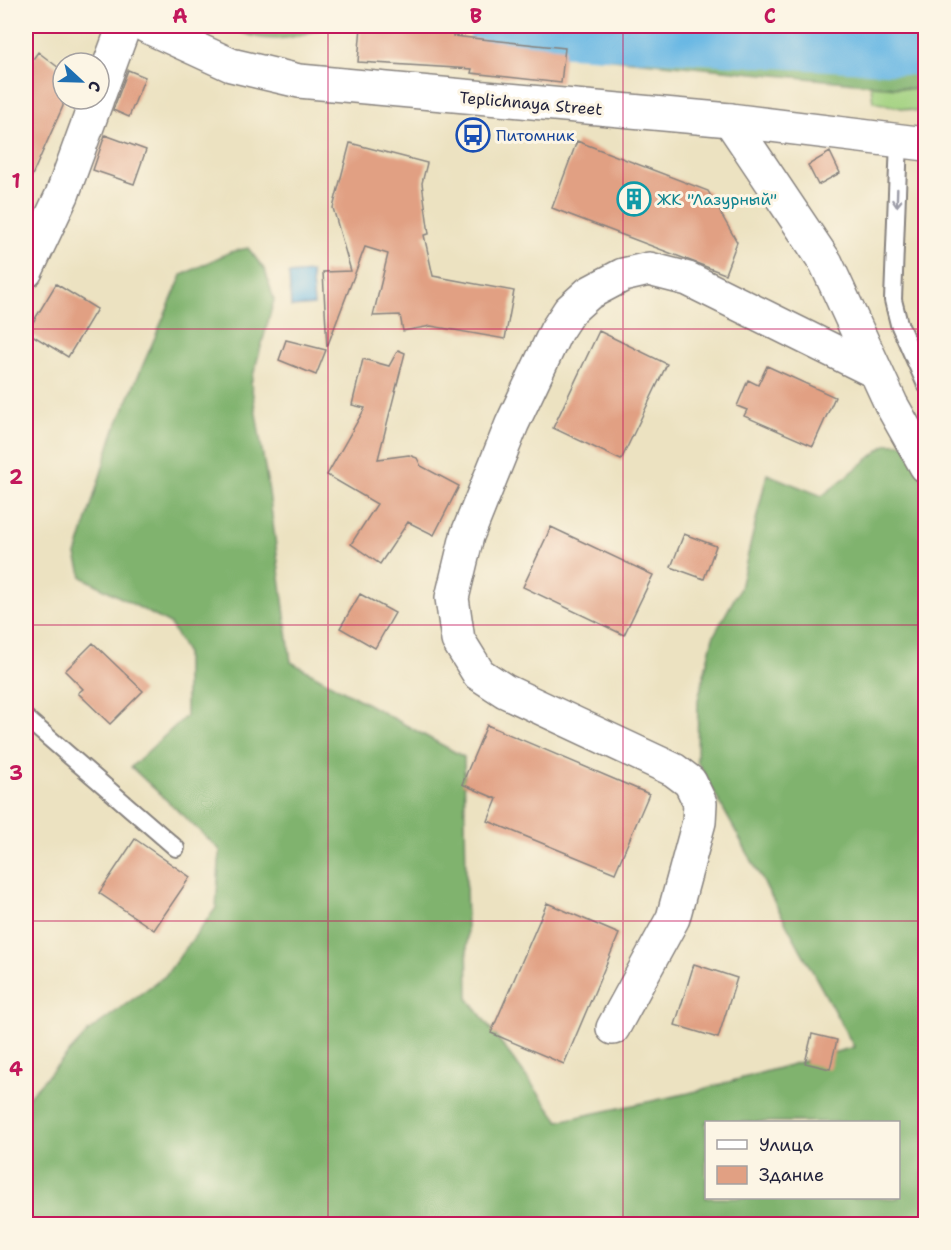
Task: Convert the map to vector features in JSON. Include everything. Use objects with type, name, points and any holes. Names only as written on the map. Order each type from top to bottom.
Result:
[{"type":"street","points":[[111,61],[124,26]]},
{"type":"street","name":"Teplichnaya Street","points":[[146,26],[231,64],[299,81],[730,120],[912,142]]},
{"type":"street","points":[[26,271],[62,195],[93,111]]},
{"type":"street","points":[[730,120],[826,263],[876,372],[926,465]]},
{"type":"street","points":[[614,1028],[672,918],[699,822],[700,803],[690,782],[674,770],[505,692],[479,674],[458,640],[452,598],[467,536],[512,424],[569,311],[589,293],[623,275],[649,269],[688,279],[876,372]]},
{"type":"lane","points":[[912,142],[893,300],[899,324],[926,385]]},
{"type":"lane","points":[[26,718],[176,848]]},
{"type":"green space","points":[[225,26],[330,26],[302,35],[278,39],[254,36]]},
{"type":"green space","points":[[488,26],[925,26],[925,90],[583,56]]},
{"type":"green space","points":[[871,86],[925,90],[925,113],[873,102]]},
{"type":"green space","points":[[248,248],[265,270],[274,300],[251,383],[269,492],[291,662],[464,757],[468,998],[559,1121],[689,1093],[854,1047],[697,761],[698,700],[713,637],[740,588],[767,474],[822,496],[887,444],[925,443],[925,1224],[26,1224],[26,1099],[89,1031],[165,976],[216,908],[220,850],[131,767],[186,716],[186,652],[170,624],[82,577],[76,555],[113,434],[182,275],[230,252]]},
{"type":"water","points":[[311,272],[314,305],[291,307],[289,274]]},
{"type":"building","points":[[361,26],[453,26],[453,36],[565,48],[561,83],[471,73],[472,69],[358,62]]},
{"type":"building","points":[[38,52],[51,62],[51,111],[61,111],[26,189],[26,69]]},
{"type":"building","points":[[128,70],[145,77],[129,117],[113,110]]},
{"type":"building","points":[[105,135],[146,150],[134,184],[93,170]]},
{"type":"building","name":"ЖК \"Лазурный\"","points":[[577,141],[708,191],[737,242],[725,274],[552,208]]},
{"type":"building","points":[[350,143],[427,163],[422,183],[429,234],[424,235],[433,276],[514,291],[505,339],[431,326],[403,331],[400,315],[373,316],[388,254],[365,247],[327,347],[323,272],[351,271],[333,208]]},
{"type":"building","points":[[830,152],[840,173],[818,185],[808,165]]},
{"type":"building","points":[[56,284],[97,309],[68,357],[27,332]]},
{"type":"building","points":[[599,331],[667,364],[621,460],[553,428]]},
{"type":"building","points":[[286,340],[326,350],[316,375],[279,360]]},
{"type":"building","points":[[398,350],[405,353],[378,459],[409,455],[417,458],[421,466],[459,486],[434,535],[408,522],[380,564],[351,544],[377,504],[327,475],[365,408],[352,405],[363,359],[389,366]]},
{"type":"building","points":[[767,366],[835,397],[813,446],[744,416],[747,410],[737,406],[748,380],[758,385]]},
{"type":"building","points":[[551,527],[653,575],[624,635],[523,587]]},
{"type":"building","points":[[684,534],[716,546],[704,579],[671,567]]},
{"type":"building","points":[[360,594],[395,613],[375,648],[340,628]]},
{"type":"building","points":[[93,643],[143,691],[110,724],[78,693],[83,689],[65,671]]},
{"type":"building","points":[[487,725],[649,794],[615,873],[488,821],[497,799],[462,784]]},
{"type":"building","points":[[135,839],[190,877],[154,930],[99,893]]},
{"type":"building","points":[[547,903],[619,934],[564,1064],[491,1033]]},
{"type":"building","points":[[694,964],[737,978],[718,1038],[675,1025]]},
{"type":"building","points":[[812,1034],[837,1040],[830,1069],[805,1063]]},
{"type":"waterway","points":[[495,26],[926,49]]},
{"type":"place","name":"Питомник","points":[[473,135]]},
{"type":"place","name":"ЖК \"Лазурный\"","points":[[634,199]]}]
